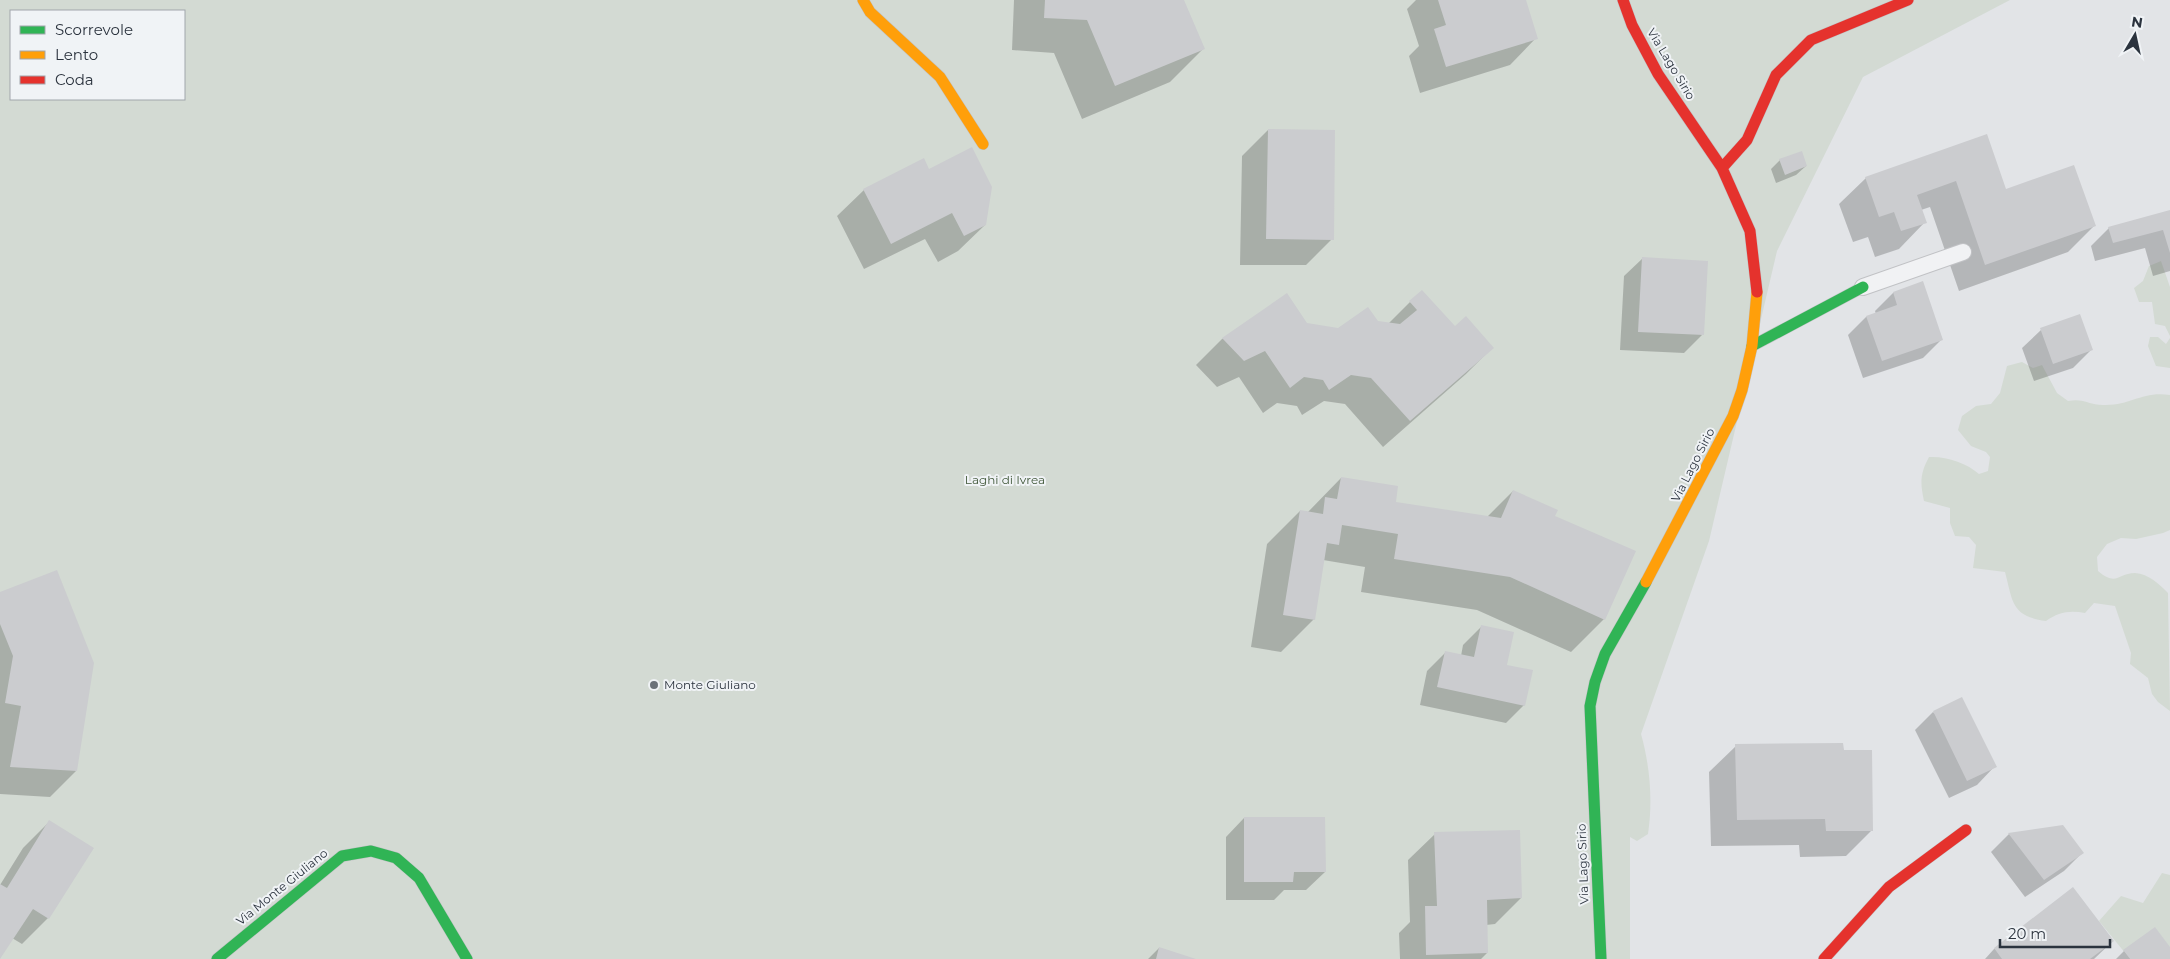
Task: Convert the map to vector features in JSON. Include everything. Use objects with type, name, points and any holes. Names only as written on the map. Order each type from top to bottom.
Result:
[{"type":"street","points":[[863,0],[870,12],[940,77],[983,144]]},
{"type":"street","name":"Via Lago Sirio","points":[[1601,959],[1590,706],[1594,682],[1605,654],[1661,555],[1733,416],[1742,390],[1752,346],[1758,297],[1750,230],[1722,168],[1658,74],[1632,25],[1623,0]]},
{"type":"street","points":[[1722,168],[1747,140],[1776,75],[1811,40],[1908,0]]},
{"type":"street","points":[[1752,346],[1863,287]]},
{"type":"street","points":[[1824,959],[1890,887],[1966,830]]},
{"type":"street","name":"Via Monte Giuliano","points":[[217,959],[342,856],[372,851],[396,858],[419,878],[467,959]]},
{"type":"lane","points":[[1863,287],[1963,252]]},
{"type":"green space","name":"Laghi di Ivrea","points":[[0,0],[2010,0],[1863,77],[1777,251],[1709,541],[1641,734],[1647,758],[1650,809],[1648,834],[1637,841],[1630,837],[1630,959],[0,959]]},
{"type":"green space","points":[[2161,261],[2170,287],[2170,336],[2165,326],[2155,324],[2152,302],[2139,302],[2134,288],[2143,281],[2149,266]]},
{"type":"green space","points":[[2150,337],[2158,337],[2166,344],[2170,338],[2170,368],[2156,366],[2148,346]]},
{"type":"green space","points":[[2022,362],[2033,368],[2042,365],[2057,393],[2068,401],[2106,405],[2123,403],[2144,396],[2170,395],[2170,530],[2136,539],[2121,538],[2107,544],[2097,557],[2098,571],[2104,576],[2114,579],[2135,573],[2145,575],[2168,593],[2170,711],[2158,702],[2152,694],[2148,678],[2130,664],[2131,653],[2115,606],[2094,603],[2085,613],[2064,613],[2046,621],[2026,615],[2015,606],[2005,572],[1973,568],[1976,545],[1969,537],[1955,536],[1950,523],[1950,508],[1924,501],[1922,478],[1929,457],[1956,461],[1979,474],[1988,471],[1990,457],[1986,452],[1971,446],[1958,430],[1962,416],[1976,406],[1991,404],[2000,393],[2007,366]]},
{"type":"green space","points":[[2162,873],[2170,875],[2170,959],[2130,959],[2099,921],[2121,896],[2143,903]]},
{"type":"building","points":[[1045,0],[1184,0],[1205,49],[1115,86],[1087,20],[1044,18]]},
{"type":"building","points":[[1438,0],[1526,0],[1538,39],[1446,67],[1434,29],[1446,25]]},
{"type":"building","points":[[1268,129],[1335,130],[1334,240],[1266,239]]},
{"type":"building","points":[[1987,134],[2006,189],[2074,165],[2096,226],[1985,265],[1956,181],[1917,195],[1927,223],[1901,231],[1894,212],[1879,217],[1865,177]]},
{"type":"building","points":[[972,147],[992,187],[986,225],[964,236],[952,213],[891,244],[863,189],[924,158],[929,169]]},
{"type":"building","points":[[1802,151],[1807,166],[1785,175],[1779,159]]},
{"type":"building","points":[[2170,210],[2170,253],[2163,230],[2113,243],[2108,227]]},
{"type":"building","points":[[1642,257],[1708,261],[1704,335],[1638,332]]},
{"type":"building","points":[[1923,281],[1943,340],[1882,361],[1866,316],[1897,305],[1893,292]]},
{"type":"building","points":[[1422,290],[1455,326],[1466,316],[1494,348],[1410,421],[1371,378],[1351,375],[1329,390],[1323,380],[1304,377],[1290,388],[1265,351],[1244,361],[1222,338],[1287,293],[1307,323],[1338,328],[1368,307],[1378,321],[1400,324],[1417,310],[1409,301]]},
{"type":"building","points":[[2080,314],[2093,350],[2053,364],[2040,328]]},
{"type":"building","points":[[1341,477],[1398,486],[1396,502],[1501,518],[1513,490],[1558,510],[1555,516],[1636,551],[1605,620],[1510,577],[1394,559],[1398,534],[1342,525],[1339,545],[1327,543],[1315,620],[1283,615],[1300,510],[1323,514],[1325,497],[1337,499]]},
{"type":"building","points":[[57,570],[94,663],[77,771],[10,767],[21,706],[5,703],[13,656],[0,624],[0,592]]},
{"type":"building","points":[[1481,625],[1514,632],[1507,665],[1533,670],[1525,706],[1437,687],[1445,651],[1474,657]]},
{"type":"building","points":[[1962,697],[1997,767],[1967,781],[1933,711]]},
{"type":"building","points":[[1843,743],[1844,750],[1872,750],[1873,831],[1826,831],[1825,819],[1737,820],[1735,744]]},
{"type":"building","points":[[1244,817],[1325,817],[1326,872],[1294,872],[1293,882],[1244,882]]},
{"type":"building","points":[[49,820],[94,848],[49,919],[33,909],[0,959],[0,884],[7,888]]},
{"type":"building","points":[[2063,825],[2084,853],[2044,880],[2008,833]]},
{"type":"building","points":[[1520,830],[1522,898],[1487,900],[1488,953],[1426,955],[1425,906],[1437,906],[1434,832]]},
{"type":"building","points":[[2073,887],[2114,941],[2090,959],[2002,959],[1994,948]]},
{"type":"building","points":[[2155,927],[2170,947],[2170,959],[2130,959],[2123,950]]},
{"type":"building","points":[[1159,947],[1196,959],[1156,959]]},
{"type":"traffic: fast","points":[[1752,346],[1863,287]]},
{"type":"traffic: fast","points":[[1601,959],[1590,706],[1595,682],[1605,654],[1646,582]]},
{"type":"traffic: fast","points":[[217,959],[342,856],[371,851],[396,858],[419,878],[467,959]]},
{"type":"traffic: slow","points":[[863,0],[870,12],[940,77],[983,144]]},
{"type":"traffic: slow","points":[[1646,582],[1733,416],[1742,390],[1752,346],[1757,292]]},
{"type":"traffic: jam","points":[[1623,0],[1632,25],[1658,74],[1722,168],[1750,231],[1757,292]]},
{"type":"traffic: jam","points":[[1722,168],[1747,140],[1776,75],[1811,40],[1908,0]]},
{"type":"traffic: jam","points":[[1824,959],[1889,887],[1966,830]]},
{"type":"place","name":"Monte Giuliano","points":[[654,685]]}]
